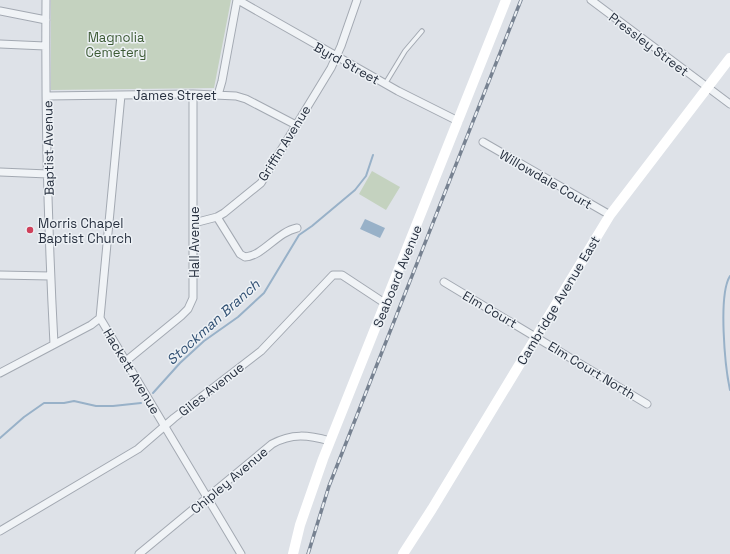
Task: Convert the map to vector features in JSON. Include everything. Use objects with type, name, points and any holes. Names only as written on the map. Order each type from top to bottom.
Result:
[{"type":"street","name":"Baptist Avenue","points":[[46,0],[50,276],[54,344]]},
{"type":"street","points":[[218,94],[222,81],[238,0]]},
{"type":"street","name":"Byrd Street","points":[[238,0],[385,84],[458,121]]},
{"type":"street","name":"Griffin Avenue","points":[[194,223],[216,217],[249,194],[261,182],[336,57],[357,0]]},
{"type":"street","name":"Seaboard Avenue","points":[[293,554],[308,498],[506,0]]},
{"type":"street","name":"Pressley Street","points":[[591,0],[730,104]]},
{"type":"street","points":[[0,11],[46,20]]},
{"type":"street","points":[[0,44],[46,46]]},
{"type":"street","name":"Cambridge Avenue East","points":[[402,554],[432,509],[610,215],[730,58]]},
{"type":"street","name":"Hall Avenue","points":[[126,361],[181,316],[192,302],[194,295],[193,94]]},
{"type":"street","name":"James Street","points":[[47,96],[218,94],[246,99],[296,124]]},
{"type":"street","name":"Hackett Avenue","points":[[121,95],[100,318],[241,554]]},
{"type":"street","name":"Willowdale Court","points":[[483,142],[610,215]]},
{"type":"street","points":[[0,172],[48,174]]},
{"type":"street","points":[[216,217],[240,254],[245,257],[254,254],[285,232],[297,228]]},
{"type":"street","points":[[0,274],[50,276]]},
{"type":"street","name":"Giles Avenue","points":[[0,531],[129,456],[164,426],[261,351],[333,274],[342,275],[386,304]]},
{"type":"street","name":"Elm Court","points":[[444,282],[536,336]]},
{"type":"street","points":[[0,372],[100,318]]},
{"type":"street","name":"Elm Court North","points":[[536,336],[647,404]]},
{"type":"street","name":"Chipley Avenue","points":[[139,554],[266,449],[279,440],[302,435],[330,441]]},
{"type":"lane","points":[[385,84],[405,51],[422,31]]},
{"type":"green space","name":"Magnolia Cemetery","points":[[51,0],[231,0],[214,88],[51,90]]},
{"type":"green space","points":[[372,171],[400,187],[386,210],[359,194]]},
{"type":"water","points":[[365,219],[385,228],[380,238],[360,229]]},
{"type":"waterway","name":"Stockman Branch","points":[[153,393],[180,363],[204,341],[238,317],[264,293],[299,235],[355,190],[366,176],[373,155]]},
{"type":"waterway","points":[[730,276],[726,285],[723,314],[726,365],[730,390]]},
{"type":"waterway","name":"Stockman Branch","points":[[0,438],[24,417],[44,403],[64,403],[74,401],[96,406],[141,403]]},
{"type":"railway","points":[[308,554],[329,486],[521,0]]},
{"type":"place","name":"Morris Chapel Baptist Church","points":[[30,230]]}]
